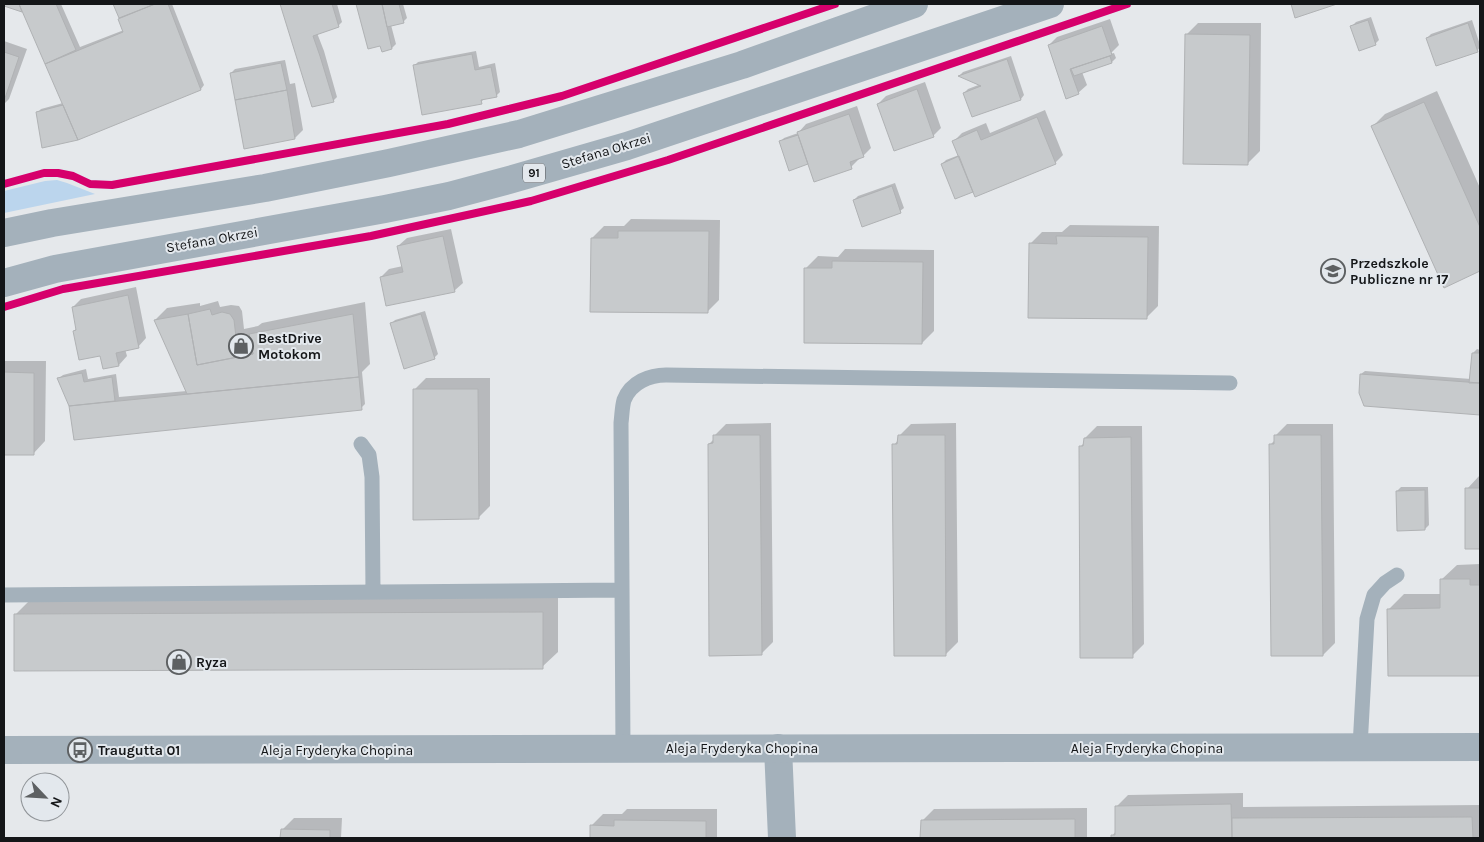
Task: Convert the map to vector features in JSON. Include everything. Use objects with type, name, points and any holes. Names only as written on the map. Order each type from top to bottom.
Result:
[{"type":"main road","points":[[4,234],[52,223],[265,188],[519,134],[742,65],[914,4]]},
{"type":"main road","name":"Stefana Okrzei","points":[[4,283],[55,269],[450,196],[627,146],[1050,4]]},
{"type":"main road","name":"Aleja Fryderyka Chopina","points":[[4,750],[1480,747]]},
{"type":"main road","points":[[778,748],[782,838]]},
{"type":"lane","points":[[624,749],[621,423],[625,398],[629,391],[645,379],[656,375],[666,375],[1230,384]]},
{"type":"lane","points":[[361,444],[369,455],[372,477],[373,592]]},
{"type":"lane","points":[[1360,747],[1367,619],[1374,595],[1397,574]]},
{"type":"lane","points":[[4,595],[622,590]]},
{"type":"shaded area","points":[[57,180],[95,194],[4,213],[4,191]]},
{"type":"building","points":[[4,4],[19,4],[22,12],[4,6]]},
{"type":"building","points":[[19,4],[56,4],[76,50],[45,64]]},
{"type":"building","points":[[113,4],[155,4],[119,18]]},
{"type":"building","points":[[155,4],[168,4],[201,90],[78,140],[45,64],[123,32],[118,19]]},
{"type":"building","points":[[280,4],[332,4],[339,27],[313,36],[334,102],[312,107]]},
{"type":"building","points":[[356,4],[382,4],[392,49],[382,52],[380,46],[368,49]]},
{"type":"building","points":[[382,4],[399,4],[404,23],[387,27]]},
{"type":"building","points":[[1291,4],[1337,4],[1295,18]]},
{"type":"building","points":[[1368,20],[1376,45],[1359,51],[1350,26]]},
{"type":"building","points":[[1468,23],[1478,52],[1436,66],[1426,38]]},
{"type":"building","points":[[1102,26],[1112,55],[1070,69],[1079,94],[1066,99],[1048,45]]},
{"type":"building","points":[[1185,34],[1250,35],[1248,165],[1183,164]]},
{"type":"building","points":[[4,52],[19,57],[4,101]]},
{"type":"building","points":[[472,54],[475,70],[491,67],[497,97],[481,100],[482,104],[422,115],[413,65]]},
{"type":"building","points":[[1110,56],[1112,63],[1074,76],[1071,69]]},
{"type":"building","points":[[1007,59],[1021,100],[972,117],[963,93],[981,86],[958,76]]},
{"type":"building","points":[[281,63],[287,90],[235,100],[230,73]]},
{"type":"building","points":[[917,89],[934,137],[894,151],[877,104]]},
{"type":"building","points":[[287,90],[295,139],[244,149],[235,100]]},
{"type":"building","points":[[1424,102],[1480,227],[1480,271],[1444,288],[1371,126]]},
{"type":"building","points":[[63,105],[78,140],[42,148],[36,112]]},
{"type":"building","points":[[849,114],[864,157],[850,162],[852,169],[814,182],[797,132]]},
{"type":"building","points":[[1037,117],[1056,164],[975,197],[952,141],[977,130],[981,140]]},
{"type":"building","points":[[798,135],[808,164],[789,171],[779,141]]},
{"type":"building","points":[[959,156],[973,192],[955,199],[941,164]]},
{"type":"building","points":[[892,186],[901,213],[862,227],[853,200]]},
{"type":"building","points":[[618,231],[709,231],[708,313],[590,312],[591,238],[618,238]]},
{"type":"building","points":[[443,236],[455,292],[386,306],[380,277],[403,272],[397,246]]},
{"type":"building","points":[[1056,236],[1148,237],[1147,319],[1028,318],[1029,243],[1057,244]]},
{"type":"building","points":[[832,261],[923,262],[922,344],[804,343],[804,268],[832,268]]},
{"type":"building","points":[[128,295],[139,348],[116,353],[119,366],[103,369],[100,356],[79,360],[73,331],[76,330],[72,307]]},
{"type":"building","points":[[210,309],[212,315],[222,312],[230,314],[234,320],[236,337],[249,334],[253,354],[197,365],[188,314]]},
{"type":"building","points":[[188,314],[197,365],[253,354],[249,334],[353,314],[359,377],[187,394],[154,320]]},
{"type":"building","points":[[421,314],[435,359],[404,369],[390,323]]},
{"type":"building","points":[[1472,353],[1480,353],[1480,383],[1469,383]]},
{"type":"building","points":[[4,372],[34,373],[34,455],[4,455]]},
{"type":"building","points":[[82,373],[84,382],[112,377],[115,401],[69,406],[57,378]]},
{"type":"building","points":[[1360,374],[1480,383],[1480,415],[1364,406],[1359,393]]},
{"type":"building","points":[[359,377],[362,410],[74,440],[69,406]]},
{"type":"building","points":[[413,389],[478,389],[479,519],[413,520]]},
{"type":"building","points":[[713,435],[760,435],[762,655],[709,656],[708,444],[713,443]]},
{"type":"building","points":[[898,435],[945,435],[946,656],[894,656],[892,444],[897,444]]},
{"type":"building","points":[[1274,435],[1321,435],[1323,656],[1271,656],[1269,444],[1274,444]]},
{"type":"building","points":[[1131,437],[1133,658],[1080,658],[1079,446],[1083,446],[1084,438]]},
{"type":"building","points":[[1465,488],[1480,488],[1480,549],[1465,549]]},
{"type":"building","points":[[1425,490],[1425,530],[1397,531],[1396,491]]},
{"type":"building","points":[[1440,579],[1470,579],[1470,585],[1480,585],[1480,676],[1388,676],[1387,609],[1440,608]]},
{"type":"building","points":[[543,612],[543,669],[14,671],[14,614]]},
{"type":"building","points":[[1231,804],[1232,838],[1111,838],[1111,835],[1115,835],[1115,806]]},
{"type":"building","points":[[1472,817],[1473,838],[1232,838],[1232,818]]},
{"type":"building","points":[[1075,819],[1075,838],[920,838],[921,820]]},
{"type":"building","points":[[614,820],[706,821],[706,838],[590,838],[590,825],[614,826]]},
{"type":"building","points":[[281,829],[330,830],[330,838],[280,838]]},
{"type":"cycle path","points":[[4,184],[44,173],[58,173],[73,176],[90,184],[112,185],[448,124],[562,96],[835,4]]},
{"type":"cycle path","points":[[4,307],[63,289],[371,236],[531,201],[668,160],[1127,4]]},
{"type":"place","name":"Przedszkole Publiczne nr 17","points":[[1333,271]]},
{"type":"place","name":"BestDrive Motokom","points":[[241,346]]},
{"type":"place","name":"Ryza","points":[[179,662]]},
{"type":"place","name":"Traugutta 01","points":[[80,750]]}]
